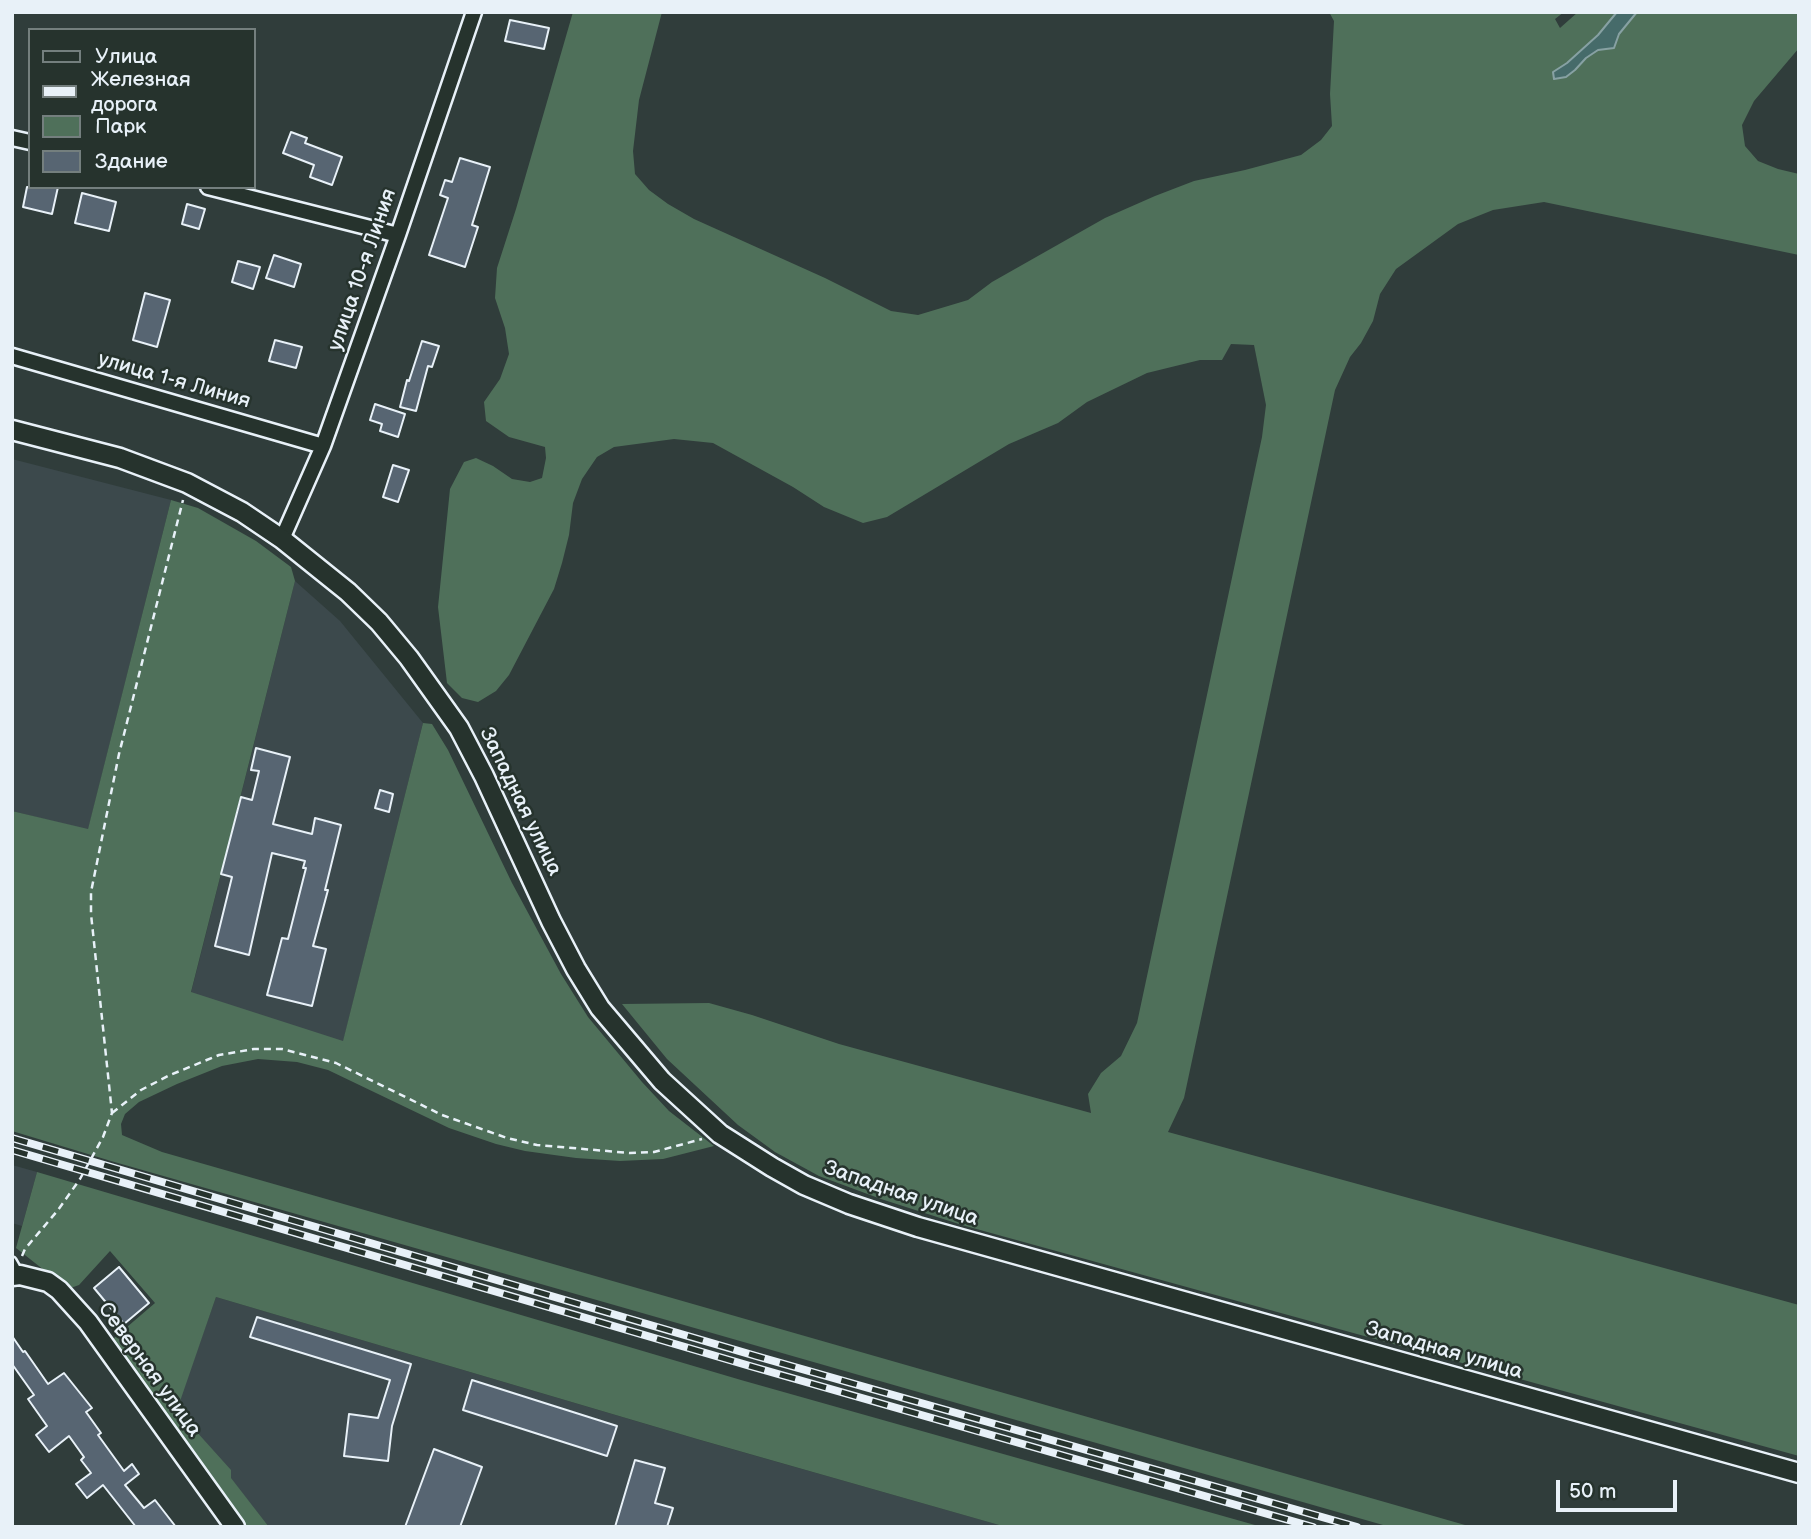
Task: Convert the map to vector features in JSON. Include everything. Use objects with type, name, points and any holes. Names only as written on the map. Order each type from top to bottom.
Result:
[{"type":"street","name":"улица 10-я Линия","points":[[282,538],[323,446],[474,12]]},
{"type":"street","points":[[216,189],[398,235]]},
{"type":"street","name":"улица 1-я Линия","points":[[12,356],[323,446]]},
{"type":"street","name":"Западная улица","points":[[12,430],[120,457],[187,483],[242,512],[282,538],[356,599],[410,658],[459,729],[484,776],[551,921],[600,1008],[662,1081],[720,1134],[743,1150],[804,1185],[849,1205],[918,1227],[1799,1473]]},
{"type":"street","name":"Северная улица","points":[[15,1271],[48,1282],[59,1290],[88,1322],[235,1527]]},
{"type":"path","points":[[15,1271],[25,1249],[58,1210],[79,1179],[103,1136],[112,1113],[91,892],[119,754],[187,483]]},
{"type":"path","points":[[112,1113],[141,1090],[219,1055],[254,1049],[282,1049],[336,1063],[442,1115],[537,1145],[630,1153],[654,1152],[720,1134]]},
{"type":"shaded area","points":[[12,459],[171,500],[88,830],[12,811]]},
{"type":"shaded area","points":[[295,581],[340,621],[423,723],[343,1042],[191,993]]},
{"type":"shaded area","points":[[12,1165],[37,1172],[22,1226],[12,1223]]},
{"type":"shaded area","points":[[216,1297],[1006,1527],[269,1527],[176,1410]]},
{"type":"green space","points":[[573,12],[662,12],[639,100],[633,151],[635,174],[649,190],[694,219],[891,311],[918,315],[968,300],[992,282],[1105,218],[1155,196],[1194,181],[1301,155],[1321,140],[1332,126],[1330,94],[1334,21],[1329,12],[1564,12],[1555,19],[1560,28],[1578,12],[1617,12],[1598,35],[1553,72],[1555,79],[1575,70],[1598,50],[1614,47],[1619,34],[1637,12],[1799,12],[1799,48],[1754,101],[1742,125],[1745,146],[1758,161],[1799,174],[1799,255],[1544,202],[1493,210],[1458,224],[1396,269],[1380,294],[1373,321],[1350,357],[1335,390],[1184,1098],[1168,1132],[1799,1305],[1799,1456],[962,1225],[881,1199],[819,1176],[775,1152],[738,1125],[667,1059],[622,1004],[709,1003],[839,1044],[1091,1113],[1088,1094],[1101,1073],[1121,1056],[1137,1023],[1262,437],[1266,405],[1254,345],[1231,344],[1222,360],[1200,360],[1147,373],[1087,402],[1058,423],[1009,444],[887,517],[863,523],[824,507],[713,443],[674,439],[614,447],[597,457],[582,479],[573,503],[569,535],[554,589],[509,675],[496,691],[478,702],[462,698],[447,683],[438,607],[450,489],[464,462],[476,458],[512,479],[530,482],[542,478],[545,447],[509,437],[486,421],[484,402],[500,379],[509,354],[505,328],[495,298],[497,268]]},
{"type":"green space","points":[[171,500],[198,508],[256,541],[291,567],[295,581],[191,992],[343,1041],[423,723],[432,724],[448,750],[512,883],[561,974],[588,1017],[669,1111],[714,1146],[663,1159],[620,1161],[525,1151],[449,1128],[328,1070],[297,1062],[258,1059],[222,1066],[139,1102],[125,1114],[121,1124],[122,1135],[162,1152],[1472,1527],[1390,1527],[12,1131],[12,811],[88,829]]},
{"type":"green space","points":[[37,1172],[741,1380],[1262,1527],[1006,1527],[216,1297],[177,1410],[231,1470],[231,1478],[269,1527],[245,1527],[114,1345],[113,1339],[155,1303],[110,1251],[79,1285],[68,1289],[16,1248]]},
{"type":"water","points":[[1617,12],[1637,12],[1619,34],[1614,48],[1598,50],[1566,77],[1554,79],[1553,72],[1598,35]]},
{"type":"building","points":[[510,20],[549,28],[544,49],[505,41]]},
{"type":"building","points":[[291,132],[307,138],[305,143],[342,157],[332,185],[310,177],[314,165],[283,153]]},
{"type":"building","points":[[460,158],[490,167],[472,225],[478,227],[465,267],[429,255],[448,198],[440,195],[445,180],[452,182]]},
{"type":"building","points":[[27,187],[58,189],[52,214],[23,207]]},
{"type":"building","points":[[82,193],[116,202],[109,231],[75,223]]},
{"type":"building","points":[[187,204],[205,209],[199,229],[182,224]]},
{"type":"building","points":[[274,255],[301,264],[294,287],[266,278]]},
{"type":"building","points":[[238,261],[260,267],[253,289],[232,282]]},
{"type":"building","points":[[145,293],[170,300],[157,347],[133,340]]},
{"type":"building","points":[[275,340],[302,347],[296,368],[269,361]]},
{"type":"building","points":[[422,341],[439,346],[432,367],[428,366],[416,411],[400,407]]},
{"type":"building","points":[[375,404],[405,414],[398,437],[380,431],[382,424],[370,420]]},
{"type":"building","points":[[393,465],[409,470],[398,502],[383,497]]},
{"type":"building","points":[[256,748],[290,757],[273,824],[312,834],[315,818],[341,825],[313,946],[326,949],[312,1006],[267,995],[282,938],[288,939],[306,868],[303,868],[305,861],[272,853],[249,955],[215,946],[232,877],[221,874],[241,797],[252,800],[259,771],[251,770]]},
{"type":"building","points":[[380,790],[393,794],[389,812],[375,808]]},
{"type":"building","points":[[119,1267],[149,1303],[124,1324],[94,1288]]},
{"type":"building","points":[[257,1317],[411,1364],[392,1426],[388,1461],[344,1456],[349,1414],[378,1418],[390,1380],[250,1337]]},
{"type":"building","points":[[12,1336],[48,1384],[64,1373],[92,1408],[86,1412],[101,1433],[98,1435],[124,1471],[132,1464],[139,1474],[125,1485],[144,1508],[155,1500],[176,1527],[136,1527],[103,1485],[87,1498],[76,1484],[91,1473],[81,1460],[84,1457],[69,1436],[49,1452],[36,1435],[47,1426],[28,1399],[34,1395],[12,1364]]},
{"type":"building","points":[[472,1380],[617,1426],[607,1456],[463,1410]]},
{"type":"building","points":[[434,1449],[482,1467],[460,1527],[405,1527]]},
{"type":"building","points":[[635,1460],[665,1468],[655,1503],[673,1508],[667,1527],[615,1527]]},
{"type":"railway","points":[[12,1138],[756,1356],[1357,1527]]},
{"type":"railway","points":[[12,1150],[1313,1527]]}]
